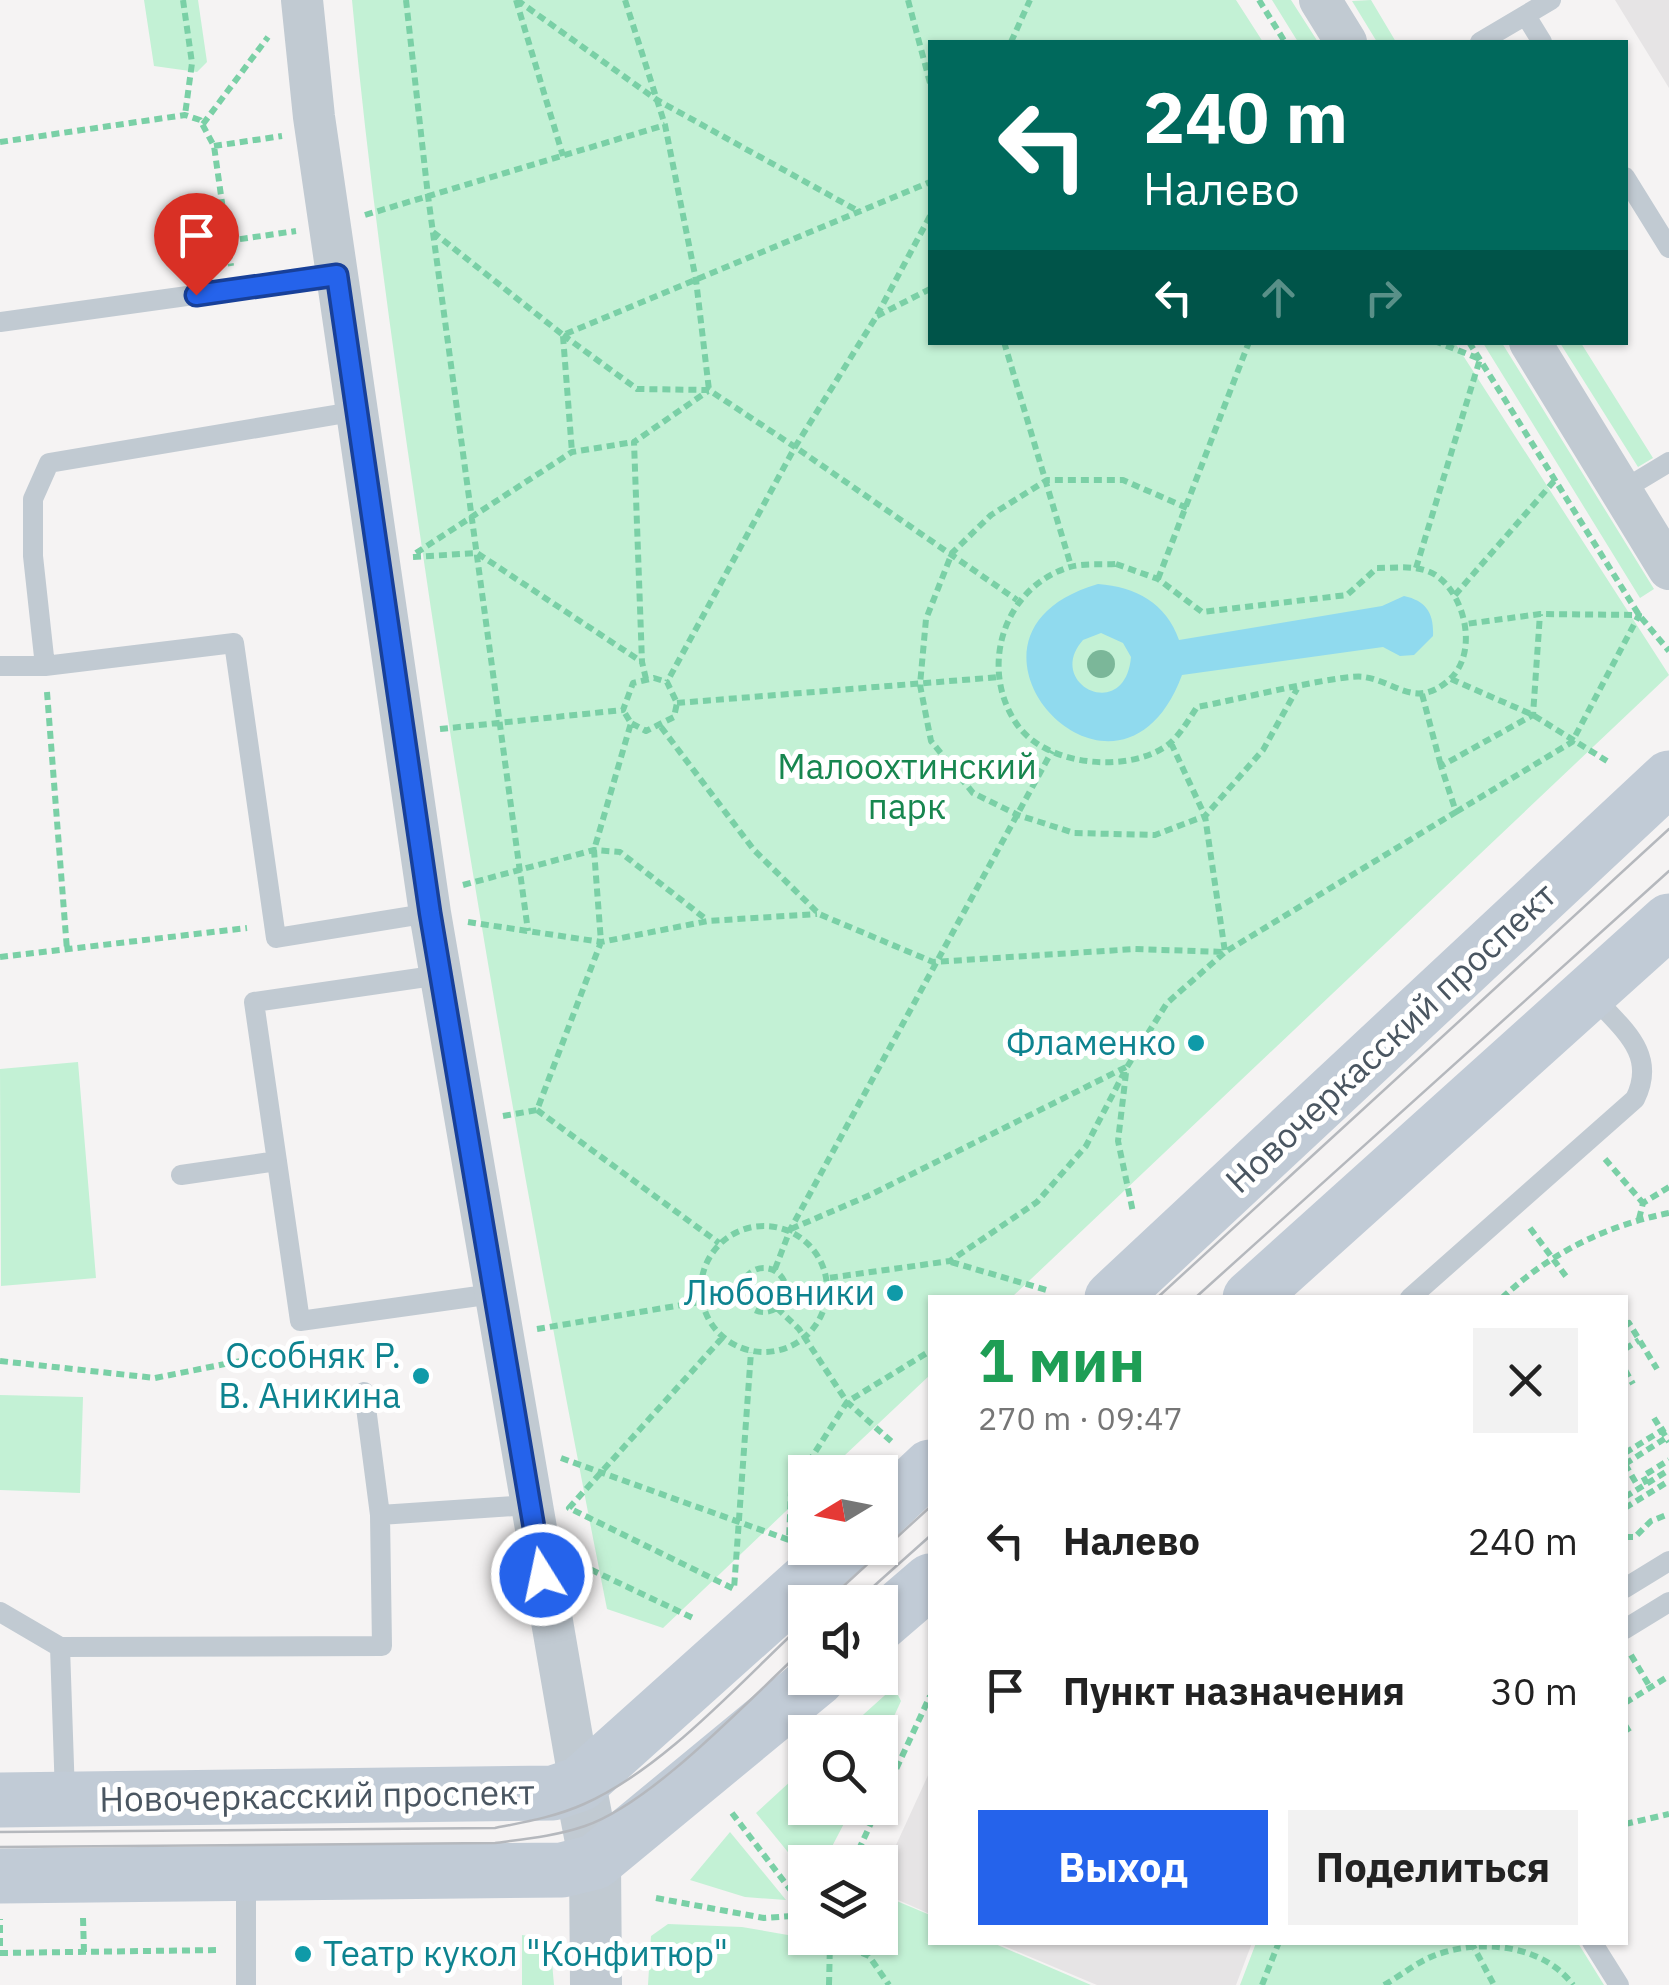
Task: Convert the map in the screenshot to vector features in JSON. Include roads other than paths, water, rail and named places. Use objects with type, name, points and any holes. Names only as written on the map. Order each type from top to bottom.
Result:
[{"type":"main road","name":"Новочеркасский проспект","points":[[1115,1295],[1669,778]]},
{"type":"main road","points":[[1253,1295],[1669,921]]},
{"type":"main road","points":[[898,1480],[911,1455]]},
{"type":"main road","name":"Новочеркасский проспект","points":[[0,1800],[553,1793],[580,1784],[824,1565]]},
{"type":"main road","points":[[898,1608],[928,1582]]},
{"type":"main road","points":[[0,1876],[562,1870],[596,1862],[797,1695]]},
{"type":"street","points":[[302,0],[358,411],[451,907],[440,975],[530,1505],[596,1862],[596,1985]]},
{"type":"street","points":[[1320,0],[1345,40]]},
{"type":"street","points":[[1532,345],[1669,569]]},
{"type":"lane","points":[[1484,40],[1550,0]]},
{"type":"lane","points":[[1526,16],[1541,40]]},
{"type":"lane","points":[[1628,182],[1669,248]]},
{"type":"lane","points":[[0,322],[337,275]]},
{"type":"lane","points":[[46,666],[33,556],[33,499],[49,463],[358,411]]},
{"type":"lane","points":[[1621,492],[1669,462]]},
{"type":"lane","points":[[0,666],[46,666],[234,643],[276,938],[451,907]]},
{"type":"lane","points":[[440,975],[254,1002],[300,1322],[494,1294]]},
{"type":"lane","points":[[1413,1295],[1634,1098],[1643,1082],[1644,1063],[1638,1045],[1588,990]]},
{"type":"lane","points":[[181,1174],[277,1161]]},
{"type":"lane","points":[[0,1612],[60,1647],[382,1646],[380,1515],[364,1392]]},
{"type":"lane","points":[[380,1515],[530,1505]]},
{"type":"lane","points":[[1628,1586],[1669,1561]]},
{"type":"lane","points":[[1628,1627],[1669,1602]]},
{"type":"lane","points":[[60,1647],[65,1800]]},
{"type":"lane","points":[[246,1874],[246,1985]]},
{"type":"lane","points":[[1594,1945],[1619,1985]]},
{"type":"water","points":[[1098,584],[1112,586],[1137,593],[1158,607],[1179,640],[1382,606],[1404,596],[1428,610],[1433,636],[1414,655],[1400,656],[1383,647],[1182,675],[1153,723],[1117,741],[1081,735],[1050,713],[1030,681],[1028,644],[1048,610]],"holes":[[[1101,633],[1123,643],[1131,657],[1126,677],[1115,689],[1103,693],[1079,682],[1073,671],[1074,656],[1083,640]]]},
{"type":"tram line","points":[[1160,1295],[1669,829]]},
{"type":"tram line","points":[[1198,1295],[1669,871]]},
{"type":"tram line","points":[[845,1585],[928,1509]]},
{"type":"tram line","points":[[875,1585],[928,1538]]},
{"type":"tram line","points":[[0,1832],[495,1828],[551,1816],[584,1804],[644,1769],[788,1638]]},
{"type":"tram line","points":[[0,1847],[495,1843],[563,1832],[612,1814],[640,1796],[700,1748],[788,1664]]},
{"type":"place","name":"Фламенко","points":[[1196,1043]]},
{"type":"place","name":"Любовники","points":[[895,1293]]},
{"type":"place","name":"Особняк Р. В. Аникина","points":[[421,1376]]},
{"type":"place","name":"Театр кукол \"Конфитюр\"","points":[[303,1954]]},
{"type":"park label","name":"Малоохтинский парк","points":[[907,787]]}]
